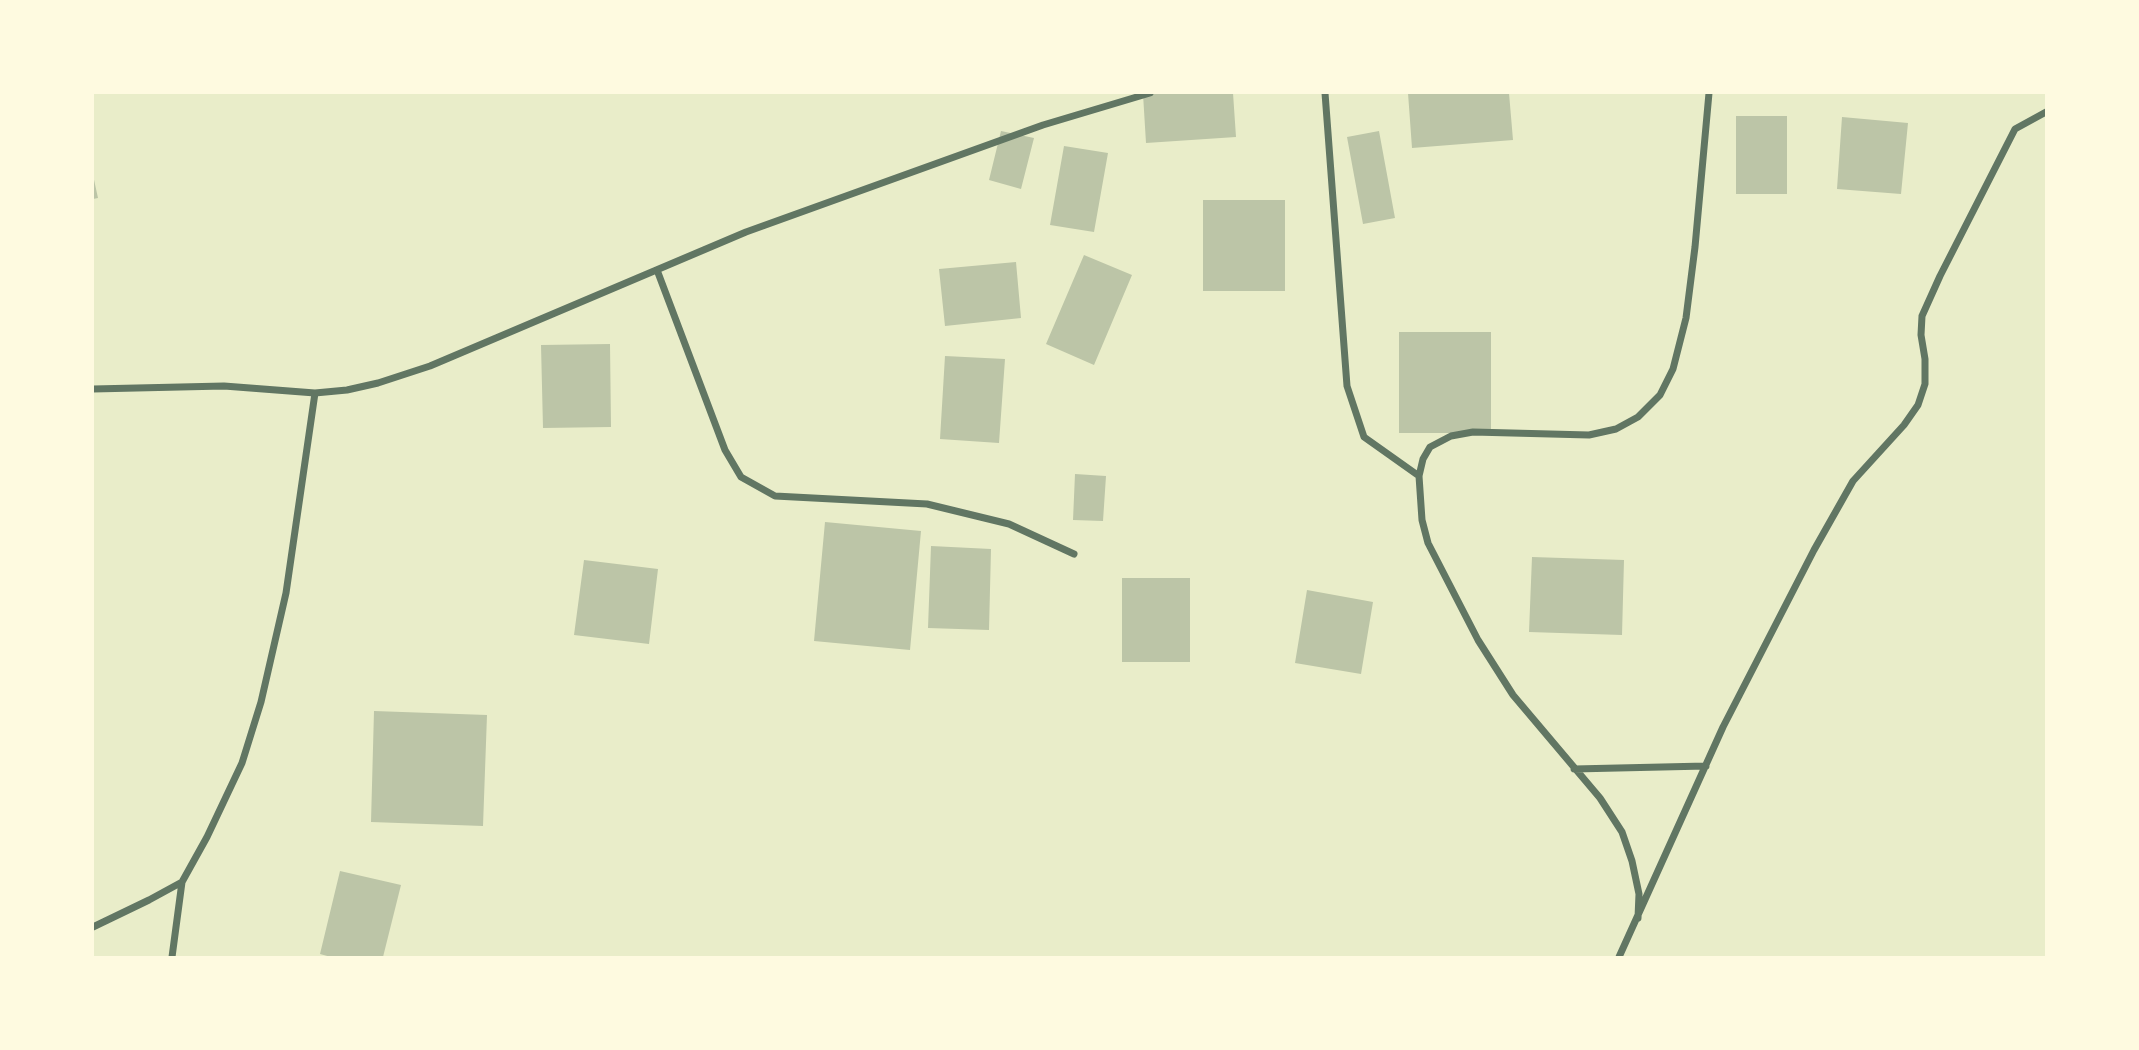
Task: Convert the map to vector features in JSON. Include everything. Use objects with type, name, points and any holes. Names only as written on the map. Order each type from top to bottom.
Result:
[{"type":"street","points":[[93,389],[224,386],[315,393],[368,386],[430,366],[747,232],[946,158],[1150,93]]},
{"type":"street","points":[[1325,93],[1347,386],[1364,437],[1419,476]]},
{"type":"street","points":[[1638,918],[1639,894],[1622,832],[1600,798],[1513,695],[1478,640],[1428,543],[1422,520],[1419,476],[1423,459],[1430,447],[1451,436],[1473,432],[1589,435],[1616,429],[1637,417],[1660,395],[1674,369],[1686,318],[1697,234],[1709,93]]},
{"type":"street","points":[[1619,957],[1723,727],[1808,562],[1853,481],[1905,425],[1918,405],[1925,384],[1922,316],[1940,276],[2015,130],[2046,112]]},
{"type":"street","points":[[657,270],[725,450],[741,477],[775,496],[927,504],[1009,524],[1074,554]]},
{"type":"street","points":[[172,957],[182,882],[243,763],[261,702],[286,593],[315,393]]},
{"type":"street","points":[[1574,769],[1706,766]]},
{"type":"street","points":[[93,927],[182,882]]},
{"type":"building","points":[[1233,93],[1236,137],[1146,143],[1143,94]]},
{"type":"building","points":[[1408,93],[1509,93],[1513,140],[1412,148]]},
{"type":"building","points":[[1736,116],[1787,116],[1787,194],[1736,194]]},
{"type":"building","points":[[1842,117],[1908,123],[1901,194],[1837,189]]},
{"type":"building","points":[[1001,131],[1034,138],[1021,189],[989,180]]},
{"type":"building","points":[[1379,131],[1395,218],[1363,224],[1347,137]]},
{"type":"building","points":[[1064,146],[1108,153],[1094,232],[1050,225]]},
{"type":"building","points":[[93,175],[98,198],[93,199]]},
{"type":"building","points":[[1203,200],[1285,200],[1285,291],[1203,291]]},
{"type":"building","points":[[1084,255],[1132,275],[1094,365],[1046,344]]},
{"type":"building","points":[[1016,262],[1021,318],[945,326],[939,269]]},
{"type":"building","points":[[1399,332],[1491,332],[1491,433],[1399,433]]},
{"type":"building","points":[[610,344],[611,427],[543,428],[541,345]]},
{"type":"building","points":[[945,356],[1005,359],[999,443],[940,439]]},
{"type":"building","points":[[1075,474],[1106,476],[1103,521],[1073,520]]},
{"type":"building","points":[[825,522],[921,531],[910,650],[814,641]]},
{"type":"building","points":[[931,546],[991,549],[989,630],[928,628]]},
{"type":"building","points":[[1532,557],[1624,560],[1622,635],[1529,632]]},
{"type":"building","points":[[584,560],[658,569],[649,644],[574,635]]},
{"type":"building","points":[[1122,578],[1190,578],[1190,662],[1122,662]]},
{"type":"building","points":[[1307,590],[1373,602],[1361,674],[1295,663]]},
{"type":"building","points":[[374,711],[487,715],[483,826],[371,822]]},
{"type":"building","points":[[340,871],[401,885],[383,957],[331,957],[320,954]]}]
